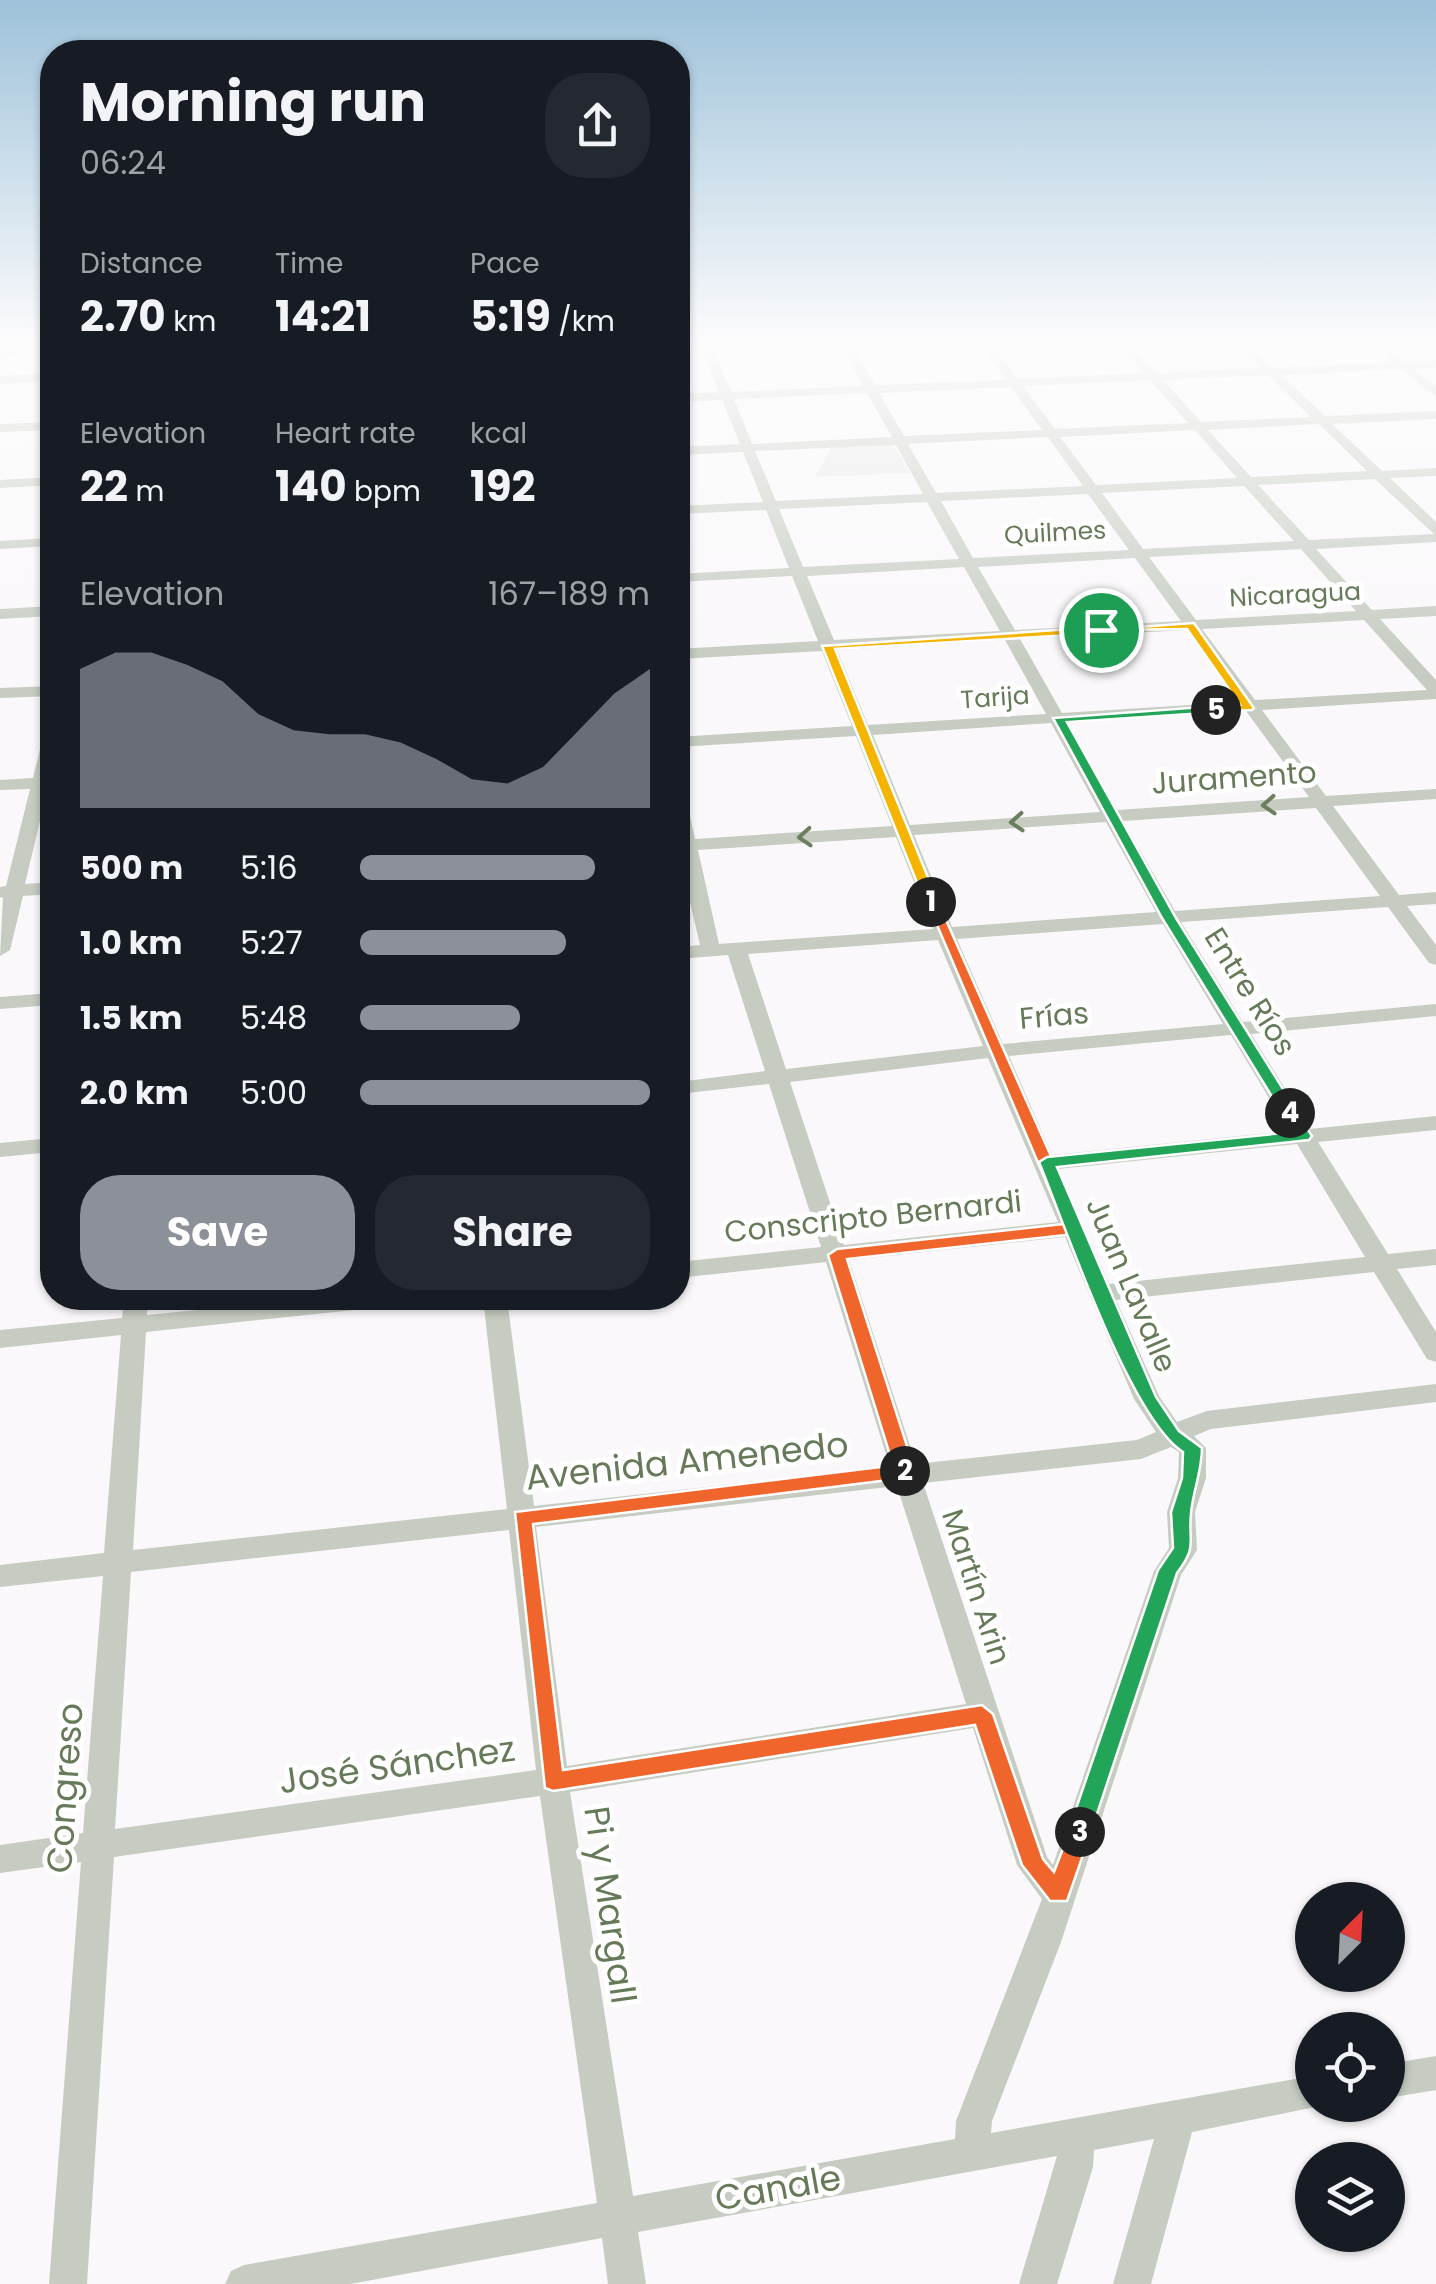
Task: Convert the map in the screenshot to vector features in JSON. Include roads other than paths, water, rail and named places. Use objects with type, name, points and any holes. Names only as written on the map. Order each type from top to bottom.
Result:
[{"type":"street","name":"Juan Lavalle","points":[[748,450],[944,934],[1047,1162],[1147,1399],[1172,1436],[1193,1448],[1192,1478],[1181,1512],[1183,1550],[1168,1570],[1058,1894]]},
{"type":"street","name":"Entre Ríos","points":[[906,450],[1169,918],[1436,1353]]},
{"type":"street","points":[[1062,450],[1248,708],[1436,959]]},
{"type":"street","points":[[1220,450],[1436,692]]},
{"type":"street","points":[[1354,450],[1436,530]]},
{"type":"street","points":[[690,509],[1436,472]]},
{"type":"street","points":[[0,484],[40,482]]},
{"type":"street","name":"Quilmes","points":[[690,577],[1436,538]]},
{"type":"street","points":[[0,545],[40,543]]},
{"type":"street","name":"Nicaragua","points":[[690,653],[1436,611]]},
{"type":"street","points":[[0,614],[40,612]]},
{"type":"street","points":[[0,694],[40,691]]},
{"type":"street","name":"Tarija","points":[[690,741],[1248,708],[1436,692]]},
{"type":"street","points":[[0,785],[40,782]]},
{"type":"street","name":"Juramento","points":[[690,845],[1436,794]]},
{"type":"street","points":[[0,950],[7,891],[40,801]]},
{"type":"street","name":"Martín Arin","points":[[690,864],[780,1079],[1033,1865],[1058,1894]]},
{"type":"street","points":[[7,891],[40,889]]},
{"type":"street","points":[[690,952],[1436,898]]},
{"type":"street","points":[[0,1003],[40,1000]]},
{"type":"street","name":"Frías","points":[[690,1087],[998,1051],[1436,1010]]},
{"type":"street","name":"Conscripto Bernardi","points":[[1047,1162],[1436,1124]]},
{"type":"street","points":[[0,1150],[40,1146]]},
{"type":"street","name":"Conscripto Bernardi","points":[[690,1269],[1075,1228]]},
{"type":"street","points":[[1103,1293],[1436,1257]]},
{"type":"street","name":"Pi y Margall","points":[[496,1310],[553,1781],[627,2284]]},
{"type":"street","points":[[0,1339],[135,1311]]},
{"type":"street","name":"Congreso","points":[[68,2284],[135,1311]]},
{"type":"street","name":"Avenida Amenedo","points":[[0,1576],[1140,1449],[1172,1436],[1183,1427],[1207,1420],[1436,1393]]},
{"type":"street","name":"José Sánchez","points":[[0,1859],[553,1781],[982,1714]]},
{"type":"street","points":[[972,2154],[974,2121],[1058,1894]]},
{"type":"street","points":[[1405,2078],[1436,2073]]},
{"type":"street","name":"Canale","points":[[244,2284],[1295,2095]]},
{"type":"street","points":[[1132,2284],[1180,2114]]},
{"type":"street","points":[[1038,2284],[1074,2167],[1077,2133]]}]
